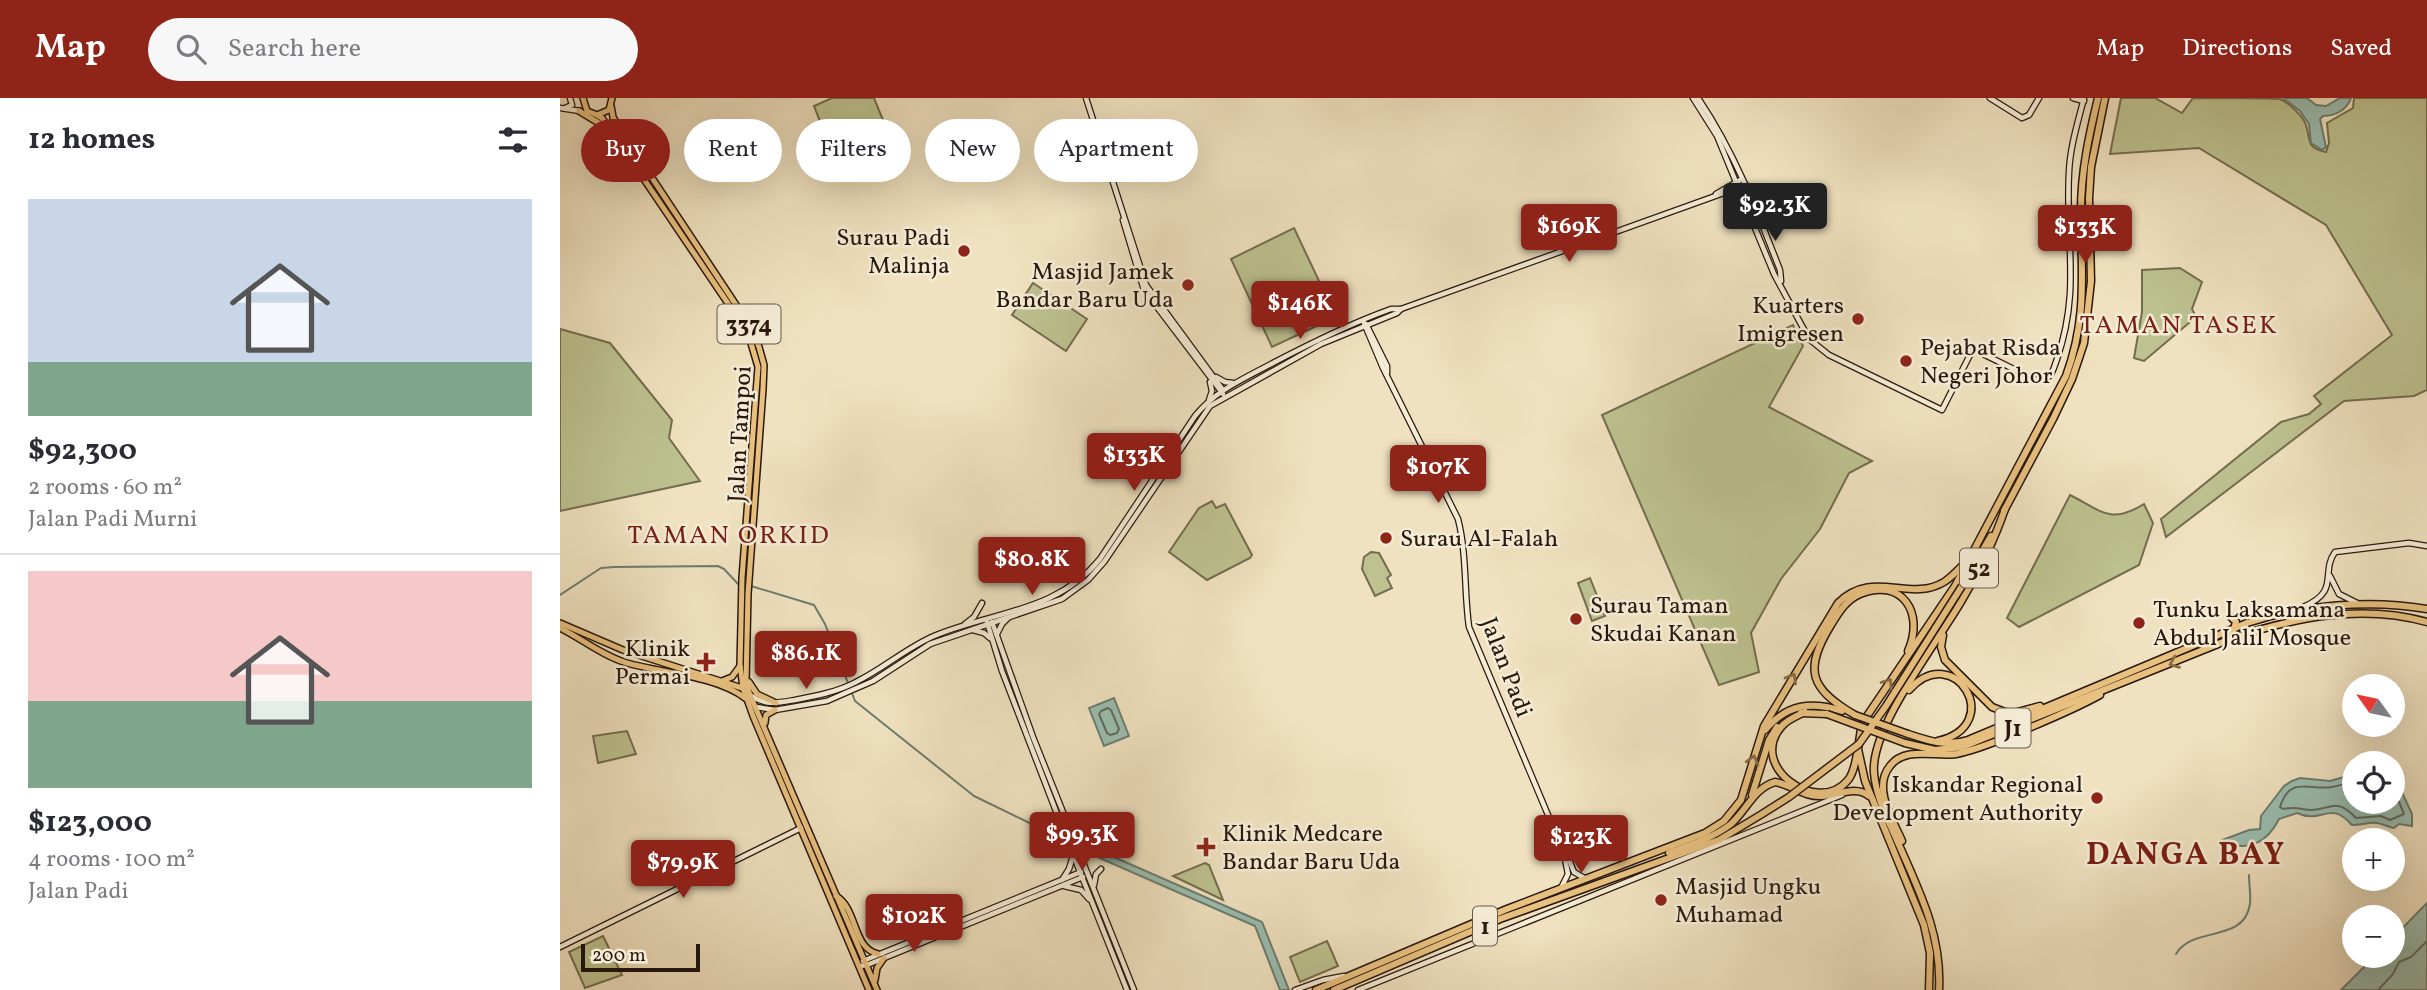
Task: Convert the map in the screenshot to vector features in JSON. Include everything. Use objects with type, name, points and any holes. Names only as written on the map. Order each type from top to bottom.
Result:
[{"type":"highway","name":"1","points":[[1316,990],[1560,888],[1705,834],[1717,826],[1741,800],[1759,737],[1768,719],[1827,618],[1842,599],[1859,589],[1875,585],[1921,589],[1940,584],[1957,571],[1974,550],[2061,387],[2072,358],[2079,329],[2084,284],[2081,209],[2083,178],[2098,98]]},
{"type":"highway","name":"1","points":[[1334,990],[1500,919],[1719,840],[1789,797],[1858,744],[1886,706],[1962,586],[2053,419],[2071,379],[2084,343],[2091,281],[2091,167],[2105,98]]},
{"type":"highway","name":"52","points":[[1939,988],[1939,962],[1933,926],[1879,796],[1874,772],[1878,741],[1883,727],[1986,555],[2005,509]]},
{"type":"highway","name":"52","points":[[1929,990],[1930,953],[1924,925],[1861,769],[1858,749],[1861,729],[1867,716],[1955,586],[1974,550]]},
{"type":"highway","points":[[1855,715],[1828,698],[1817,681],[1814,669],[1819,643],[1846,603],[1873,591],[1898,594],[1912,610],[1915,619],[1914,633],[1902,662]]},
{"type":"highway","name":"J1","points":[[1855,715],[1933,742],[1953,744],[2010,724],[2254,621],[2289,613],[2364,605],[2402,605],[2427,609]]},
{"type":"highway","name":"J1","points":[[1805,712],[1826,710],[1905,743],[1935,750],[1962,747],[2275,624],[2325,616],[2373,613],[2427,622]]},
{"type":"highway","points":[[2231,617],[2236,622],[2234,629]]},
{"type":"highway","points":[[1947,623],[1941,643],[1943,656],[1992,707],[2015,714],[2062,700]]},
{"type":"highway","points":[[1900,700],[1923,677],[1935,674],[1951,676],[1967,690],[1972,705],[1967,724],[1954,736],[1933,742]]},
{"type":"highway","points":[[1908,865],[1883,790],[1888,768],[1896,759],[1910,754],[1948,755],[1980,748],[2077,708],[2118,686]]},
{"type":"highway","points":[[1759,737],[1776,719],[1802,705],[1855,715]]},
{"type":"highway","points":[[1805,712],[1784,723],[1773,742],[1775,766],[1786,780],[1810,791],[1832,790],[1850,778],[1858,749]]},
{"type":"highway","points":[[1747,806],[1772,734],[1790,716],[1805,712]]},
{"type":"highway","points":[[1640,868],[1718,832],[1730,824],[1763,786],[1774,782],[1813,796],[1863,791],[1873,801]]},
{"type":"main road","name":"3374","points":[[583,98],[584,107],[594,114]]},
{"type":"main road","points":[[594,114],[605,113],[611,106],[612,98]]},
{"type":"main road","name":"Jalan Tampoi","points":[[611,106],[613,117],[621,131],[739,310],[759,346],[764,365],[763,389],[746,579]]},
{"type":"main road","points":[[579,111],[593,119]]},
{"type":"main road","name":"Jalan Tampoi","points":[[594,114],[603,119]]},
{"type":"main road","name":"Jalan Tampoi","points":[[646,182],[748,333],[755,353],[758,367],[740,665],[743,688],[874,989]]},
{"type":"main road","name":"Jalan Tampoi","points":[[745,595],[748,697]]},
{"type":"main road","points":[[560,623],[623,650],[743,688]]},
{"type":"main road","points":[[560,628],[620,660],[685,675],[748,697]]},
{"type":"main road","points":[[620,660],[634,660],[623,650]]},
{"type":"main road","points":[[746,651],[751,687],[775,706],[765,717],[765,726]]},
{"type":"main road","points":[[722,681],[732,677],[740,665]]},
{"type":"main road","points":[[726,688],[753,710]]},
{"type":"main road","name":"Jalan Tampoi","points":[[753,710],[765,726],[803,827],[836,896],[863,963]]},
{"type":"main road","points":[[836,896],[846,904],[865,947],[878,954]]},
{"type":"main road","points":[[874,989],[877,968],[884,958]]},
{"type":"street","points":[[562,108],[572,105],[570,98]]},
{"type":"street","points":[[1086,98],[1147,287],[1222,392]]},
{"type":"street","points":[[1990,98],[2022,118],[2029,115],[2039,98]]},
{"type":"street","points":[[1695,99],[1717,136],[1774,274],[1782,284],[1803,332],[1815,346],[1942,410],[1973,349],[2038,381],[2044,381],[2051,374],[2062,344],[2071,295],[2069,169],[2084,100],[2073,98]]},
{"type":"street","points":[[1695,99],[1716,123],[1746,185],[1780,270],[1782,284]]},
{"type":"street","points":[[562,108],[594,114]]},
{"type":"street","points":[[1726,190],[1731,172]]},
{"type":"street","points":[[753,710],[765,710],[873,681],[930,644],[1065,592],[1100,559],[1195,416],[1208,401],[1236,382],[1335,331],[1526,266],[1715,195],[1742,179]]},
{"type":"street","points":[[1726,190],[1746,185]]},
{"type":"street","points":[[1726,190],[1745,202]]},
{"type":"street","points":[[1215,402],[1321,344],[1382,320],[1397,313],[1398,309]]},
{"type":"street","points":[[1335,331],[1365,326],[1398,309]]},
{"type":"street","points":[[1373,337],[1374,328],[1382,320]]},
{"type":"street","name":"Jalan Padi","points":[[1365,326],[1387,366],[1387,374]]},
{"type":"street","name":"Jalan Padi","points":[[1365,326],[1458,519],[1462,534],[1469,627],[1564,853],[1574,873],[1586,878]]},
{"type":"street","points":[[1210,376],[1225,382],[1236,382]]},
{"type":"street","points":[[1208,401],[1212,391],[1210,376]]},
{"type":"street","points":[[855,686],[926,640],[962,626],[1010,617],[1062,599],[1088,580],[1104,562],[1199,419],[1222,392],[1250,383]]},
{"type":"street","points":[[2289,613],[2319,598],[2326,589],[2332,556],[2340,550],[2409,543],[2427,546]]},
{"type":"street","points":[[2330,575],[2339,594],[2364,605]]},
{"type":"street","points":[[962,626],[974,617],[982,603]]},
{"type":"street","points":[[997,635],[1002,624],[1010,617]]},
{"type":"street","points":[[989,621],[997,635],[1032,737],[1082,857],[1092,902],[1127,990]]},
{"type":"street","points":[[989,621],[993,641],[1062,827],[1094,889],[1133,990]]},
{"type":"street","points":[[972,629],[984,633],[993,641]]},
{"type":"street","points":[[748,697],[775,706]]},
{"type":"street","points":[[1358,990],[1846,793]]},
{"type":"street","points":[[560,947],[803,827]]},
{"type":"street","points":[[863,963],[884,958],[1062,883],[1073,860],[1073,851]]},
{"type":"street","name":"Jalan Padi","points":[[1560,888],[1568,874],[1564,853]]},
{"type":"street","points":[[1094,889],[1096,874],[1101,869]]},
{"type":"street","points":[[863,963],[878,954],[1085,874]]},
{"type":"street","points":[[1062,883],[1081,890],[1092,902]]},
{"type":"street","points":[[1295,990],[1323,980],[1349,976]]},
{"type":"green space","points":[[832,98],[874,98],[883,119],[819,119],[814,106]]},
{"type":"green space","points":[[2121,98],[2155,98],[2182,113],[2193,98],[2280,99],[2302,118],[2312,146],[2326,152],[2329,143],[2327,123],[2353,108],[2354,98],[2427,98],[2427,390],[2414,396],[2344,401],[2166,537],[2161,519],[2281,422],[2309,414],[2321,404],[2314,396],[2392,335],[2326,225],[2199,148],[2110,154]]},
{"type":"green space","points":[[1294,228],[1336,317],[1272,347],[1231,259]]},
{"type":"green space","points":[[2180,268],[2202,282],[2192,309],[2196,317],[2144,361],[2134,358],[2142,312],[2142,270]]},
{"type":"green space","points":[[1033,283],[1087,319],[1066,351],[1012,315]]},
{"type":"green space","points":[[1793,325],[1803,346],[1769,407],[1872,461],[1849,473],[1820,529],[1781,579],[1751,633],[1759,672],[1719,685],[1602,415]]},
{"type":"green space","points":[[560,329],[610,343],[672,420],[669,438],[700,481],[560,511]]},
{"type":"green space","points":[[2070,495],[2114,515],[2123,514],[2144,504],[2153,523],[2139,565],[2019,627],[2007,618]]},
{"type":"green space","points":[[1212,501],[1216,508],[1225,504],[1252,555],[1207,580],[1169,552],[1199,508]]},
{"type":"green space","points":[[1371,552],[1379,553],[1391,575],[1387,578],[1392,588],[1375,596],[1362,569],[1364,557]]},
{"type":"green space","points":[[1590,578],[1605,616],[1592,621],[1578,583]]},
{"type":"green space","points":[[627,731],[636,754],[598,763],[593,736]]},
{"type":"green space","points":[[1205,863],[1209,865],[1223,900],[1173,876]]},
{"type":"green space","points":[[603,936],[622,975],[585,988],[569,952]]},
{"type":"green space","points":[[1327,941],[1338,966],[1300,982],[1290,957]]},
{"type":"water","points":[[2283,98],[2307,98],[2316,105],[2326,106],[2340,98],[2351,98],[2340,112],[2320,119],[2326,147],[2322,150],[2311,143],[2309,124],[2300,111]]},
{"type":"water","points":[[1114,698],[1129,736],[1104,746],[1089,708]]},
{"type":"water","points":[[2300,778],[2330,781],[2342,778],[2342,814],[2405,814],[2405,799],[2412,814],[2412,826],[2399,824],[2394,828],[2379,823],[2352,825],[2337,814],[2306,816],[2297,813],[2279,819],[2269,834],[2255,844],[2225,847],[2222,840],[2260,829],[2261,816],[2284,786]]},
{"type":"water","points":[[1050,829],[1262,922],[1289,990],[1280,990],[1255,926],[1047,835]]},
{"type":"water","points":[[2427,903],[2427,990],[2341,990],[2363,968],[2405,968],[2405,926]]},
{"type":"waterway","points":[[560,595],[601,568],[614,567],[718,566],[739,585]]},
{"type":"waterway","points":[[751,586],[814,605],[825,624],[855,701],[974,796],[1050,833]]},
{"type":"waterway","points":[[2176,954],[2184,945],[2194,940],[2238,925],[2246,916],[2250,904],[2249,875]]},
{"type":"place","name":"Surau Padi Malinja","points":[[964,251]]},
{"type":"place","name":"Masjid Jamek Bandar Baru Uda","points":[[1188,285]]},
{"type":"place","name":"Kuarters Imigresen","points":[[1858,319]]},
{"type":"place","name":"Pejabat Risda Negeri Johor","points":[[1906,361]]},
{"type":"place","name":"Surau Al-Falah","points":[[1386,538]]},
{"type":"place","name":"Surau Taman Skudai Kanan","points":[[1576,619]]},
{"type":"place","name":"Tunku Laksamana Abdul Jalil Mosque","points":[[2139,623]]},
{"type":"place","name":"Klinik Permai","points":[[706,662]]},
{"type":"place","name":"Iskandar Regional Development Authority","points":[[2097,798]]},
{"type":"place","name":"Klinik Medcare Bandar Baru Uda","points":[[1206,847]]},
{"type":"place","name":"Masjid Ungku Muhamad","points":[[1661,900]]},
{"type":"district","name":"TAMAN TASEK","points":[[2179,324]]},
{"type":"district","name":"TAMAN ORKID","points":[[729,534]]},
{"type":"district","name":"DANGA BAY","points":[[2186,853]]}]
